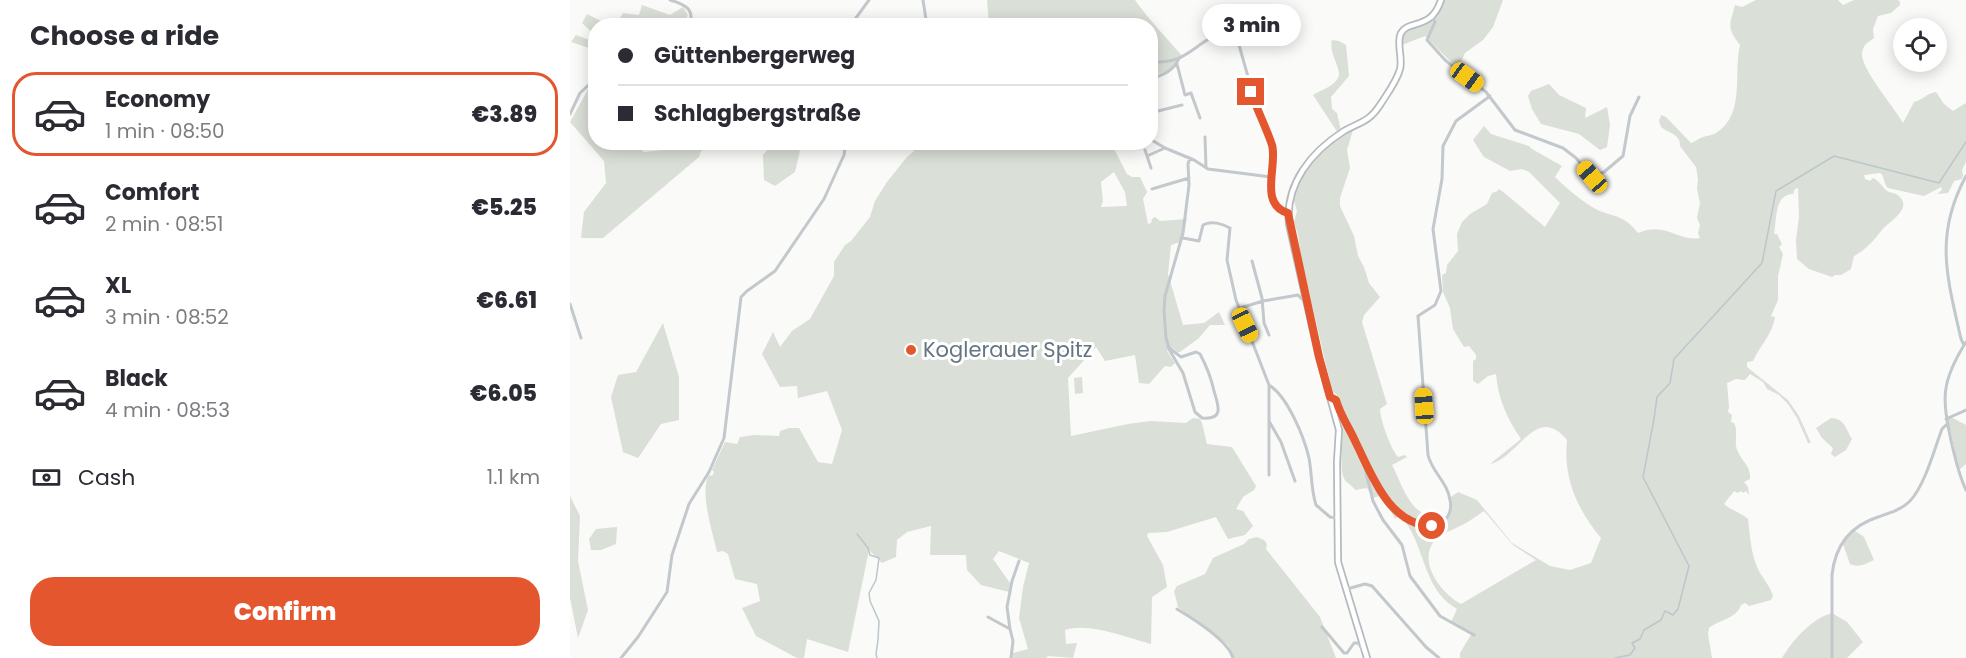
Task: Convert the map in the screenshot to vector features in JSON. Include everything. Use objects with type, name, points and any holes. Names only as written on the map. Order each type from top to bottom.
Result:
[{"type":"main road","points":[[1366,658],[1338,562],[1337,462],[1340,434],[1307,303],[1288,213],[1295,183],[1308,162],[1337,137],[1366,121],[1379,106],[1401,69],[1399,41],[1402,33],[1408,27],[1425,22],[1432,17],[1441,0]]},
{"type":"street","points":[[670,0],[682,4],[689,10],[691,18]]},
{"type":"street","points":[[856,18],[869,0]]},
{"type":"street","points":[[923,0],[926,18]]},
{"type":"street","points":[[1432,17],[1435,22],[1427,40],[1445,60],[1481,87],[1515,130],[1563,148],[1576,158],[1601,188]]},
{"type":"street","points":[[1158,61],[1179,58],[1214,37],[1226,34],[1235,36],[1258,112],[1273,148],[1271,177],[1274,200],[1280,209],[1288,213]]},
{"type":"street","points":[[1158,76],[1165,74],[1177,64],[1179,58]]},
{"type":"street","points":[[1177,64],[1185,95],[1191,93],[1200,118]]},
{"type":"street","points":[[570,114],[580,93],[588,86]]},
{"type":"street","points":[[1330,397],[1336,400],[1386,499],[1407,519],[1419,525],[1432,526],[1442,523],[1451,508],[1449,496],[1431,465],[1428,449],[1419,314],[1435,305],[1441,291],[1433,229],[1442,179],[1443,146],[1456,121],[1490,96]]},
{"type":"street","points":[[1592,177],[1604,172],[1623,156],[1630,116],[1639,97]]},
{"type":"street","points":[[1158,111],[1182,105]]},
{"type":"street","points":[[1205,137],[1206,168]]},
{"type":"street","points":[[1158,144],[1190,158],[1206,168],[1271,177]]},
{"type":"street","points":[[1147,156],[1164,148]]},
{"type":"street","points":[[621,658],[638,637],[666,594],[672,555],[689,504],[709,472],[724,438],[741,297],[778,268],[824,199],[845,150]]},
{"type":"street","points":[[1145,150],[1151,168]]},
{"type":"street","points":[[1168,347],[1182,357],[1196,352],[1200,354],[1211,375],[1219,406],[1214,416],[1202,418],[1195,412],[1183,373],[1168,347],[1166,332],[1165,301],[1182,238],[1190,158]]},
{"type":"street","points":[[1966,176],[1955,198],[1947,225],[1946,267],[1961,339],[1965,343],[1952,366],[1946,386],[1944,405],[1958,470],[1966,490]]},
{"type":"street","points":[[1152,189],[1189,178]]},
{"type":"street","points":[[1182,238],[1200,241],[1205,223],[1230,228],[1227,260],[1236,300],[1269,385],[1269,475]]},
{"type":"street","points":[[1252,261],[1263,301],[1264,323],[1269,335]]},
{"type":"street","points":[[1240,308],[1263,301],[1299,295],[1307,303]]},
{"type":"street","points":[[570,304],[580,338]]},
{"type":"street","points":[[1269,385],[1284,400],[1301,434],[1309,460],[1316,506],[1331,517],[1339,518]]},
{"type":"street","points":[[1946,419],[1966,410]]},
{"type":"street","points":[[1269,421],[1273,424],[1292,467],[1295,481]]},
{"type":"street","points":[[1832,658],[1832,575],[1835,560],[1843,542],[1858,526],[1897,510],[1912,499],[1919,488],[1942,429],[1947,424]]},
{"type":"street","points":[[1364,459],[1364,468],[1372,498],[1381,518],[1402,545],[1410,576],[1440,616],[1474,635]]},
{"type":"street","points":[[1011,658],[1013,641],[1007,607],[1019,561]]},
{"type":"street","points":[[1346,590],[1365,584],[1372,586],[1426,647],[1439,658]]},
{"type":"street","points":[[1177,609],[1221,640],[1228,647],[1233,658]]},
{"type":"street","points":[[988,617],[1010,629]]},
{"type":"street","points":[[1322,627],[1344,653],[1354,643],[1365,650]]},
{"type":"shaded area","points":[[987,0],[1135,0],[1149,18],[988,18]]},
{"type":"shaded area","points":[[1443,0],[1503,0],[1493,27],[1483,40],[1465,53],[1458,69],[1425,36],[1402,45],[1402,35],[1428,23]]},
{"type":"shaded area","points":[[1756,0],[1838,0],[1843,5],[1854,0],[1898,0],[1900,5],[1891,13],[1878,16],[1873,29],[1874,38],[1863,48],[1863,60],[1872,78],[1903,123],[1914,102],[1936,92],[1944,104],[1953,111],[1966,103],[1966,162],[1962,170],[1962,179],[1954,181],[1948,193],[1937,194],[1942,190],[1941,187],[1924,196],[1888,188],[1880,173],[1864,175],[1865,179],[1870,181],[1873,178],[1887,191],[1899,196],[1903,207],[1870,245],[1854,256],[1851,269],[1832,277],[1809,269],[1797,259],[1798,188],[1793,194],[1782,198],[1779,203],[1774,234],[1777,234],[1782,244],[1779,247],[1783,254],[1778,276],[1778,300],[1771,316],[1775,317],[1774,323],[1753,361],[1747,362],[1747,367],[1788,400],[1799,416],[1811,443],[1808,443],[1788,404],[1779,395],[1767,389],[1763,382],[1750,374],[1745,380],[1736,379],[1727,383],[1728,412],[1732,415],[1731,422],[1735,426],[1737,449],[1748,468],[1750,479],[1744,482],[1748,487],[1749,495],[1746,491],[1738,493],[1734,491],[1724,504],[1748,519],[1754,559],[1773,596],[1771,600],[1749,606],[1745,603],[1741,605],[1732,616],[1709,628],[1712,658],[1460,658],[1460,653],[1472,633],[1451,622],[1457,609],[1436,589],[1408,525],[1399,515],[1395,519],[1382,495],[1373,498],[1367,488],[1355,490],[1343,476],[1342,424],[1345,420],[1339,407],[1340,398],[1332,391],[1294,222],[1297,211],[1293,198],[1302,175],[1311,163],[1338,138],[1353,130],[1347,150],[1350,168],[1340,198],[1340,206],[1354,236],[1358,256],[1369,283],[1380,297],[1364,315],[1362,322],[1387,404],[1380,409],[1384,427],[1398,457],[1405,455],[1407,457],[1392,465],[1410,501],[1426,514],[1450,516],[1451,497],[1458,492],[1477,500],[1512,543],[1550,566],[1570,570],[1591,563],[1601,538],[1585,516],[1574,492],[1567,467],[1567,440],[1556,430],[1546,427],[1536,430],[1500,460],[1490,464],[1521,439],[1504,408],[1496,374],[1488,376],[1478,384],[1473,381],[1473,361],[1476,355],[1469,346],[1464,347],[1453,329],[1450,308],[1443,292],[1442,275],[1446,273],[1447,265],[1458,251],[1457,234],[1462,222],[1470,214],[1487,204],[1492,193],[1498,189],[1545,227],[1560,203],[1529,172],[1522,169],[1510,171],[1484,157],[1473,140],[1484,126],[1491,134],[1529,146],[1562,166],[1555,177],[1576,195],[1596,209],[1626,221],[1638,233],[1657,229],[1685,237],[1700,238],[1698,233],[1700,225],[1697,218],[1700,203],[1696,167],[1674,134],[1661,127],[1659,121],[1661,115],[1666,117],[1691,143],[1714,134],[1725,125],[1735,104],[1740,45],[1731,30],[1731,22],[1735,5],[1742,7]],"holes":[[[1484,511],[1513,545],[1536,560],[1461,604],[1438,583],[1429,564],[1432,544],[1439,536]]]},
{"type":"shaded area","points":[[642,5],[670,15],[683,7],[688,15],[686,18],[620,18],[623,13],[639,15]]},
{"type":"shaded area","points":[[587,14],[595,18],[588,18],[588,29],[582,23]]},
{"type":"shaded area","points":[[1158,29],[1183,57],[1170,70],[1158,74]]},
{"type":"shaded area","points":[[576,35],[588,39],[588,48],[571,42]]},
{"type":"shaded area","points":[[1332,40],[1346,45],[1349,76],[1331,97],[1332,109],[1337,113],[1341,131],[1338,133],[1313,95],[1330,86],[1338,78],[1339,71],[1332,51]]},
{"type":"shaded area","points":[[1549,84],[1559,95],[1586,108],[1585,118],[1607,107],[1610,125],[1607,147],[1600,150],[1579,134],[1541,124],[1532,109],[1528,96],[1531,91]]},
{"type":"shaded area","points":[[588,89],[588,143],[570,122]]},
{"type":"shaded area","points":[[594,150],[642,150],[644,152],[702,150],[699,157],[603,238],[581,238],[584,212],[606,183],[604,161]]},
{"type":"shaded area","points":[[767,150],[800,151],[795,172],[775,186],[764,180],[763,155]]},
{"type":"shaded area","points":[[915,150],[1115,150],[1127,174],[1140,177],[1147,192],[1143,199],[1148,224],[1155,217],[1160,221],[1187,219],[1180,242],[1171,245],[1168,274],[1183,325],[1204,323],[1219,312],[1225,325],[1210,325],[1199,338],[1180,352],[1173,348],[1167,351],[1175,363],[1171,367],[1165,366],[1149,384],[1139,383],[1135,355],[1105,361],[1096,347],[1068,378],[1071,436],[1128,424],[1151,421],[1186,423],[1193,418],[1200,419],[1207,444],[1232,447],[1256,486],[1243,497],[1236,509],[1243,511],[1253,526],[1245,535],[1228,539],[1216,517],[1167,532],[1148,533],[1147,536],[1163,565],[1167,587],[1152,597],[1151,644],[1096,629],[1074,628],[1065,630],[1066,644],[1077,643],[1073,658],[1048,656],[1046,658],[1013,658],[1013,653],[1028,649],[1019,618],[1029,563],[999,551],[993,559],[1010,583],[1009,592],[981,585],[967,570],[966,555],[930,555],[931,526],[907,532],[897,540],[896,557],[882,563],[869,550],[848,652],[807,639],[804,658],[797,658],[756,636],[742,608],[760,601],[757,584],[735,579],[728,554],[723,551],[717,552],[706,502],[706,482],[709,475],[712,476],[714,472],[712,470],[725,442],[737,444],[740,437],[754,435],[779,436],[780,431],[789,428],[799,428],[818,462],[832,464],[842,430],[827,391],[798,398],[797,386],[780,387],[762,354],[773,332],[780,347],[792,331],[810,319],[834,276],[834,262],[845,245],[851,241],[870,217],[875,201],[907,157]],"holes":[[[1114,172],[1125,192],[1127,206],[1101,207],[1103,201],[1101,182]]]},
{"type":"shaded area","points":[[663,323],[679,377],[679,420],[661,424],[638,458],[623,452],[611,397],[618,375],[636,372]]},
{"type":"shaded area","points":[[1082,377],[1083,393],[1075,394],[1074,378]]},
{"type":"shaded area","points":[[1947,415],[1966,425],[1966,464],[1959,470]]},
{"type":"shaded area","points":[[1831,418],[1842,422],[1852,439],[1846,450],[1835,457],[1831,454],[1833,448],[1822,438],[1816,428]]},
{"type":"shaded area","points":[[570,496],[580,516],[578,561],[588,610],[578,638],[570,598]]},
{"type":"shaded area","points":[[617,527],[616,544],[601,550],[591,550],[589,539],[596,529]]},
{"type":"shaded area","points":[[1854,530],[1864,537],[1874,560],[1859,566],[1850,564],[1843,544]]},
{"type":"shaded area","points":[[1257,537],[1264,540],[1267,544],[1266,549],[1320,617],[1336,658],[1233,658],[1228,645],[1178,607],[1174,591],[1177,586],[1205,574],[1213,558]]},
{"type":"shaded area","points":[[1832,613],[1847,622],[1863,642],[1847,658],[1782,658],[1803,631],[1817,620]]},
{"type":"waterway","points":[[1615,658],[1630,655],[1635,648],[1632,643],[1640,639],[1644,630],[1661,620],[1665,611],[1673,615],[1678,609],[1689,566],[1643,477],[1657,397],[1670,383],[1674,359],[1762,263],[1776,191],[1834,156],[1939,183],[1966,142]]},
{"type":"waterway","points":[[857,534],[868,548],[870,555],[879,558],[876,580],[869,593],[879,621],[877,658]]},
{"type":"place","name":"Koglerauer Spitz","points":[[911,350]]},
{"type":"route","points":[[1251,92],[1273,148],[1272,195],[1278,207],[1288,213],[1319,357],[1330,397],[1336,400],[1371,474],[1386,499],[1407,519],[1419,525],[1432,526]]}]
